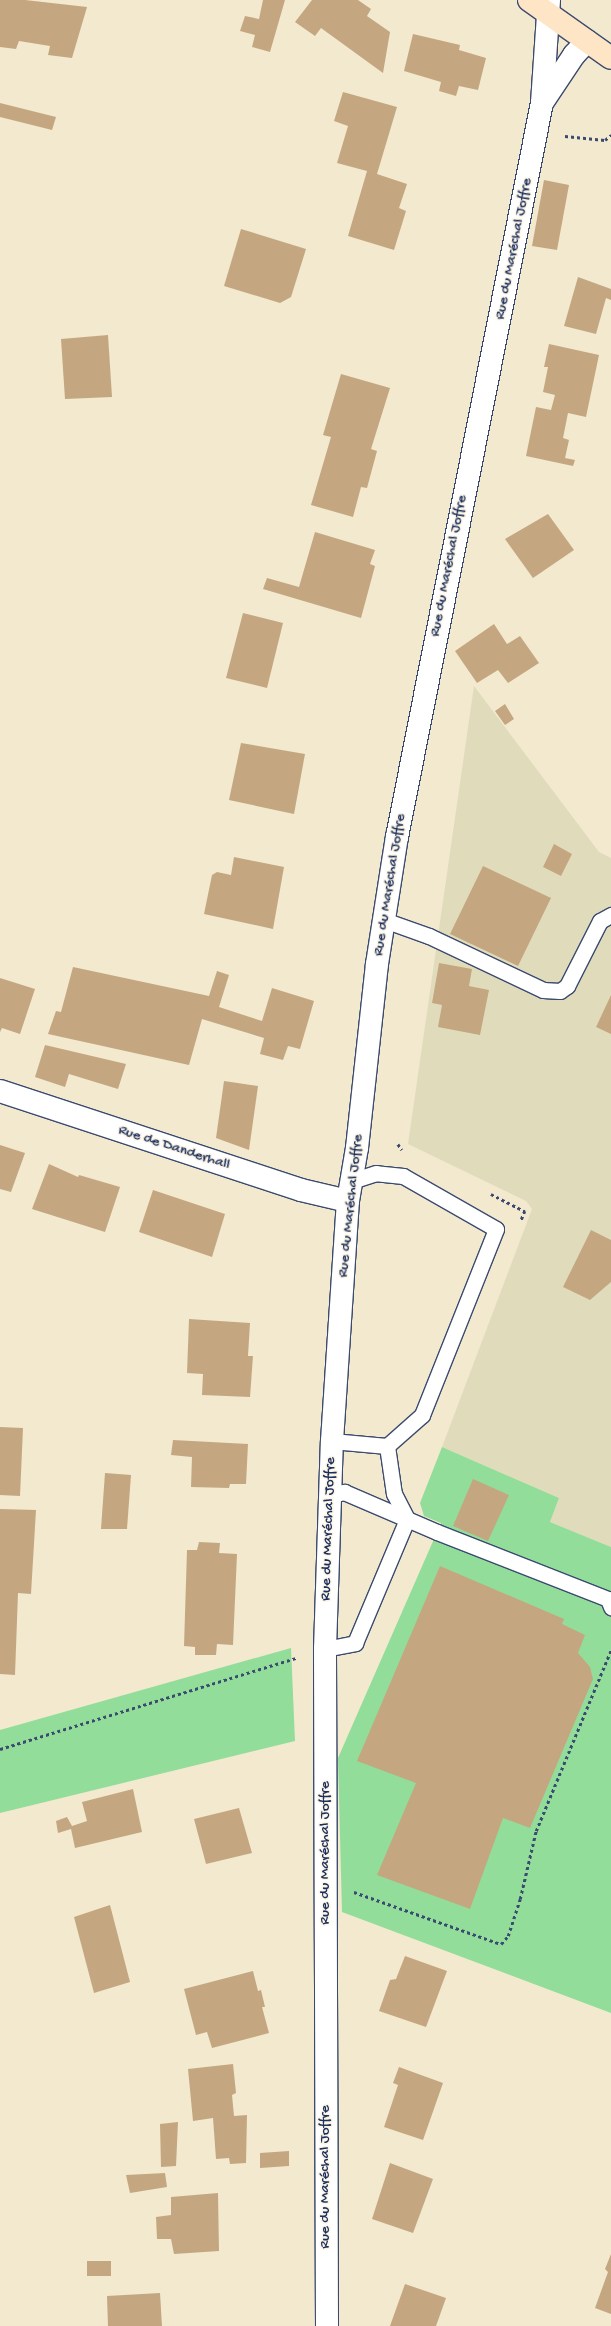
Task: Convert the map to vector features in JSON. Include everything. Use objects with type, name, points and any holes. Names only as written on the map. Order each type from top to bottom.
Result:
[{"type":"street","points":[[529,0],[548,6],[587,41],[611,58]]},
{"type":"street","name":"Rue du Maréchal Joffre","points":[[326,2326],[325,1649],[329,1496],[350,1191],[357,1148],[384,920],[437,628],[537,131],[542,103],[548,6]]},
{"type":"street","name":"Rue du Maréchal Joffre","points":[[542,103],[574,54],[587,41]]},
{"type":"street","name":"Rue de Danderhall","points":[[0,1091],[301,1190],[350,1191]]},
{"type":"lane","points":[[384,920],[429,936],[543,990],[560,991],[568,986],[600,921],[611,914]]},
{"type":"lane","points":[[332,1442],[387,1446],[422,1415],[496,1229],[403,1176],[376,1173],[350,1191]]},
{"type":"lane","points":[[387,1446],[394,1494],[407,1519]]},
{"type":"lane","points":[[329,1496],[344,1492],[407,1519],[608,1599],[611,1607]]},
{"type":"lane","points":[[325,1649],[355,1643],[407,1519]]},
{"type":"path","points":[[537,131],[584,139],[605,140],[611,135]]},
{"type":"path","points":[[0,1748],[325,1649]]},
{"type":"path","points":[[326,1882],[501,1944],[508,1936],[520,1899],[536,1831],[611,1650]]},
{"type":"shaded area","points":[[474,686],[599,852],[611,858],[611,1547],[550,1522],[559,1498],[442,1447],[532,1209],[526,1201],[408,1144]]},
{"type":"green space","points":[[442,1447],[559,1498],[550,1522],[611,1547],[611,2013],[342,1912],[338,1758],[441,1523],[424,1516],[420,1503]]},
{"type":"green space","points":[[291,1648],[295,1741],[0,1813],[0,1730]]},
{"type":"building","points":[[0,0],[25,0],[87,7],[72,58],[48,55],[50,46],[19,41],[16,49],[0,47]]},
{"type":"building","points":[[263,0],[285,0],[270,52],[252,47],[255,35],[240,31],[245,16],[259,19]]},
{"type":"building","points":[[312,0],[358,0],[371,9],[367,16],[390,32],[383,73],[321,28],[315,36],[295,22]]},
{"type":"building","points":[[413,34],[460,45],[459,50],[486,58],[478,90],[459,86],[456,96],[439,91],[441,82],[404,71]]},
{"type":"building","points":[[343,92],[397,107],[377,174],[407,184],[399,208],[406,211],[394,250],[348,236],[367,171],[337,163],[348,126],[334,121]]},
{"type":"building","points":[[0,103],[56,117],[52,130],[0,117]]},
{"type":"building","points":[[544,180],[569,185],[557,250],[532,246]]},
{"type":"building","points":[[241,229],[306,249],[291,297],[280,303],[224,286]]},
{"type":"building","points":[[578,277],[611,289],[611,300],[606,298],[596,334],[564,326]]},
{"type":"building","points":[[108,335],[112,397],[65,399],[61,339]]},
{"type":"building","points":[[549,344],[599,355],[586,417],[568,413],[563,438],[569,440],[565,458],[575,460],[573,466],[526,456],[536,407],[551,410],[555,395],[543,392],[548,367],[544,367]]},
{"type":"building","points":[[341,374],[390,388],[371,449],[377,451],[367,488],[361,487],[353,517],[311,505],[331,437],[323,435]]},
{"type":"building","points":[[548,514],[574,550],[533,578],[505,539]]},
{"type":"building","points":[[315,532],[375,550],[370,564],[375,566],[361,618],[263,589],[267,578],[299,587]]},
{"type":"building","points":[[243,613],[283,623],[267,688],[226,678]]},
{"type":"building","points":[[494,624],[507,644],[520,636],[539,663],[508,683],[498,670],[477,683],[455,651]]},
{"type":"building","points":[[505,704],[514,719],[505,725],[495,711]]},
{"type":"building","points":[[241,743],[305,754],[294,814],[229,800]]},
{"type":"building","points":[[554,844],[572,854],[561,876],[543,867]]},
{"type":"building","points":[[234,857],[284,867],[273,929],[204,914],[212,875],[217,872],[231,875]]},
{"type":"building","points":[[483,866],[551,898],[518,966],[450,934]]},
{"type":"building","points":[[439,963],[472,969],[469,986],[489,990],[480,1035],[438,1027],[442,1005],[432,1003]]},
{"type":"building","points":[[73,967],[209,996],[217,971],[229,975],[219,1007],[262,1021],[272,988],[314,1001],[300,1049],[288,1046],[283,1060],[260,1054],[264,1038],[202,1019],[189,1065],[48,1034],[56,1011],[61,1012]]},
{"type":"building","points":[[0,978],[35,989],[20,1034],[2,1028],[0,1032]]},
{"type":"building","points":[[611,995],[611,1034],[596,1027]]},
{"type":"building","points":[[45,1045],[126,1064],[118,1089],[69,1074],[65,1087],[35,1077]]},
{"type":"building","points":[[224,1081],[258,1086],[249,1150],[216,1138]]},
{"type":"building","points":[[0,1145],[25,1153],[11,1192],[0,1189]]},
{"type":"building","points":[[49,1164],[78,1177],[79,1175],[120,1187],[105,1232],[32,1209]]},
{"type":"building","points":[[153,1190],[225,1214],[212,1257],[139,1232]]},
{"type":"building","points":[[591,1230],[611,1240],[611,1282],[590,1300],[563,1287]]},
{"type":"building","points":[[189,1319],[250,1323],[248,1356],[253,1356],[250,1397],[202,1395],[203,1374],[187,1373]]},
{"type":"building","points":[[0,1427],[23,1428],[20,1496],[0,1495]]},
{"type":"building","points":[[173,1440],[248,1444],[246,1484],[230,1484],[229,1488],[191,1487],[192,1457],[171,1455]]},
{"type":"building","points":[[105,1473],[131,1475],[127,1529],[101,1529]]},
{"type":"building","points":[[473,1479],[509,1495],[488,1541],[453,1526]]},
{"type":"building","points":[[0,1509],[36,1510],[31,1594],[18,1593],[15,1675],[0,1674]]},
{"type":"building","points":[[199,1542],[220,1543],[219,1553],[237,1554],[233,1645],[217,1644],[216,1655],[195,1655],[195,1647],[184,1646],[187,1550],[197,1550]]},
{"type":"building","points":[[440,1566],[564,1619],[562,1624],[585,1635],[578,1653],[590,1667],[593,1679],[530,1828],[503,1818],[470,1909],[377,1875],[416,1783],[357,1761]]},
{"type":"building","points":[[133,1789],[142,1832],[75,1848],[71,1829],[58,1833],[56,1821],[67,1817],[72,1826],[87,1821],[82,1802]]},
{"type":"building","points":[[239,1808],[252,1853],[206,1864],[194,1819]]},
{"type":"building","points":[[110,1905],[130,1982],[94,1993],[74,1917]]},
{"type":"building","points":[[405,1956],[447,1971],[426,2027],[379,2011],[390,1980],[396,1979]]},
{"type":"building","points":[[253,1971],[258,1991],[261,1990],[265,2007],[262,2007],[269,2033],[212,2048],[207,2032],[196,2035],[184,1989]]},
{"type":"building","points":[[233,2064],[236,2093],[232,2095],[234,2116],[247,2115],[246,2163],[230,2164],[229,2158],[216,2159],[213,2118],[193,2121],[188,2069]]},
{"type":"building","points":[[399,2067],[443,2083],[423,2140],[384,2127],[398,2085],[393,2083]]},
{"type":"building","points":[[178,2122],[176,2166],[161,2167],[160,2124]]},
{"type":"building","points":[[289,2151],[289,2166],[260,2168],[260,2153]]},
{"type":"building","points":[[390,2163],[433,2179],[413,2233],[372,2219]]},
{"type":"building","points":[[165,2173],[167,2187],[130,2193],[126,2175]]},
{"type":"building","points":[[218,2193],[219,2251],[174,2254],[171,2239],[157,2239],[156,2217],[171,2215],[171,2197]]},
{"type":"building","points":[[611,2254],[611,2314],[595,2308],[608,2272],[605,2269]]},
{"type":"building","points":[[87,2261],[111,2261],[111,2276],[87,2276]]},
{"type":"building","points":[[405,2284],[446,2298],[436,2326],[390,2326]]},
{"type":"building","points":[[160,2293],[162,2326],[108,2326],[107,2296]]}]
